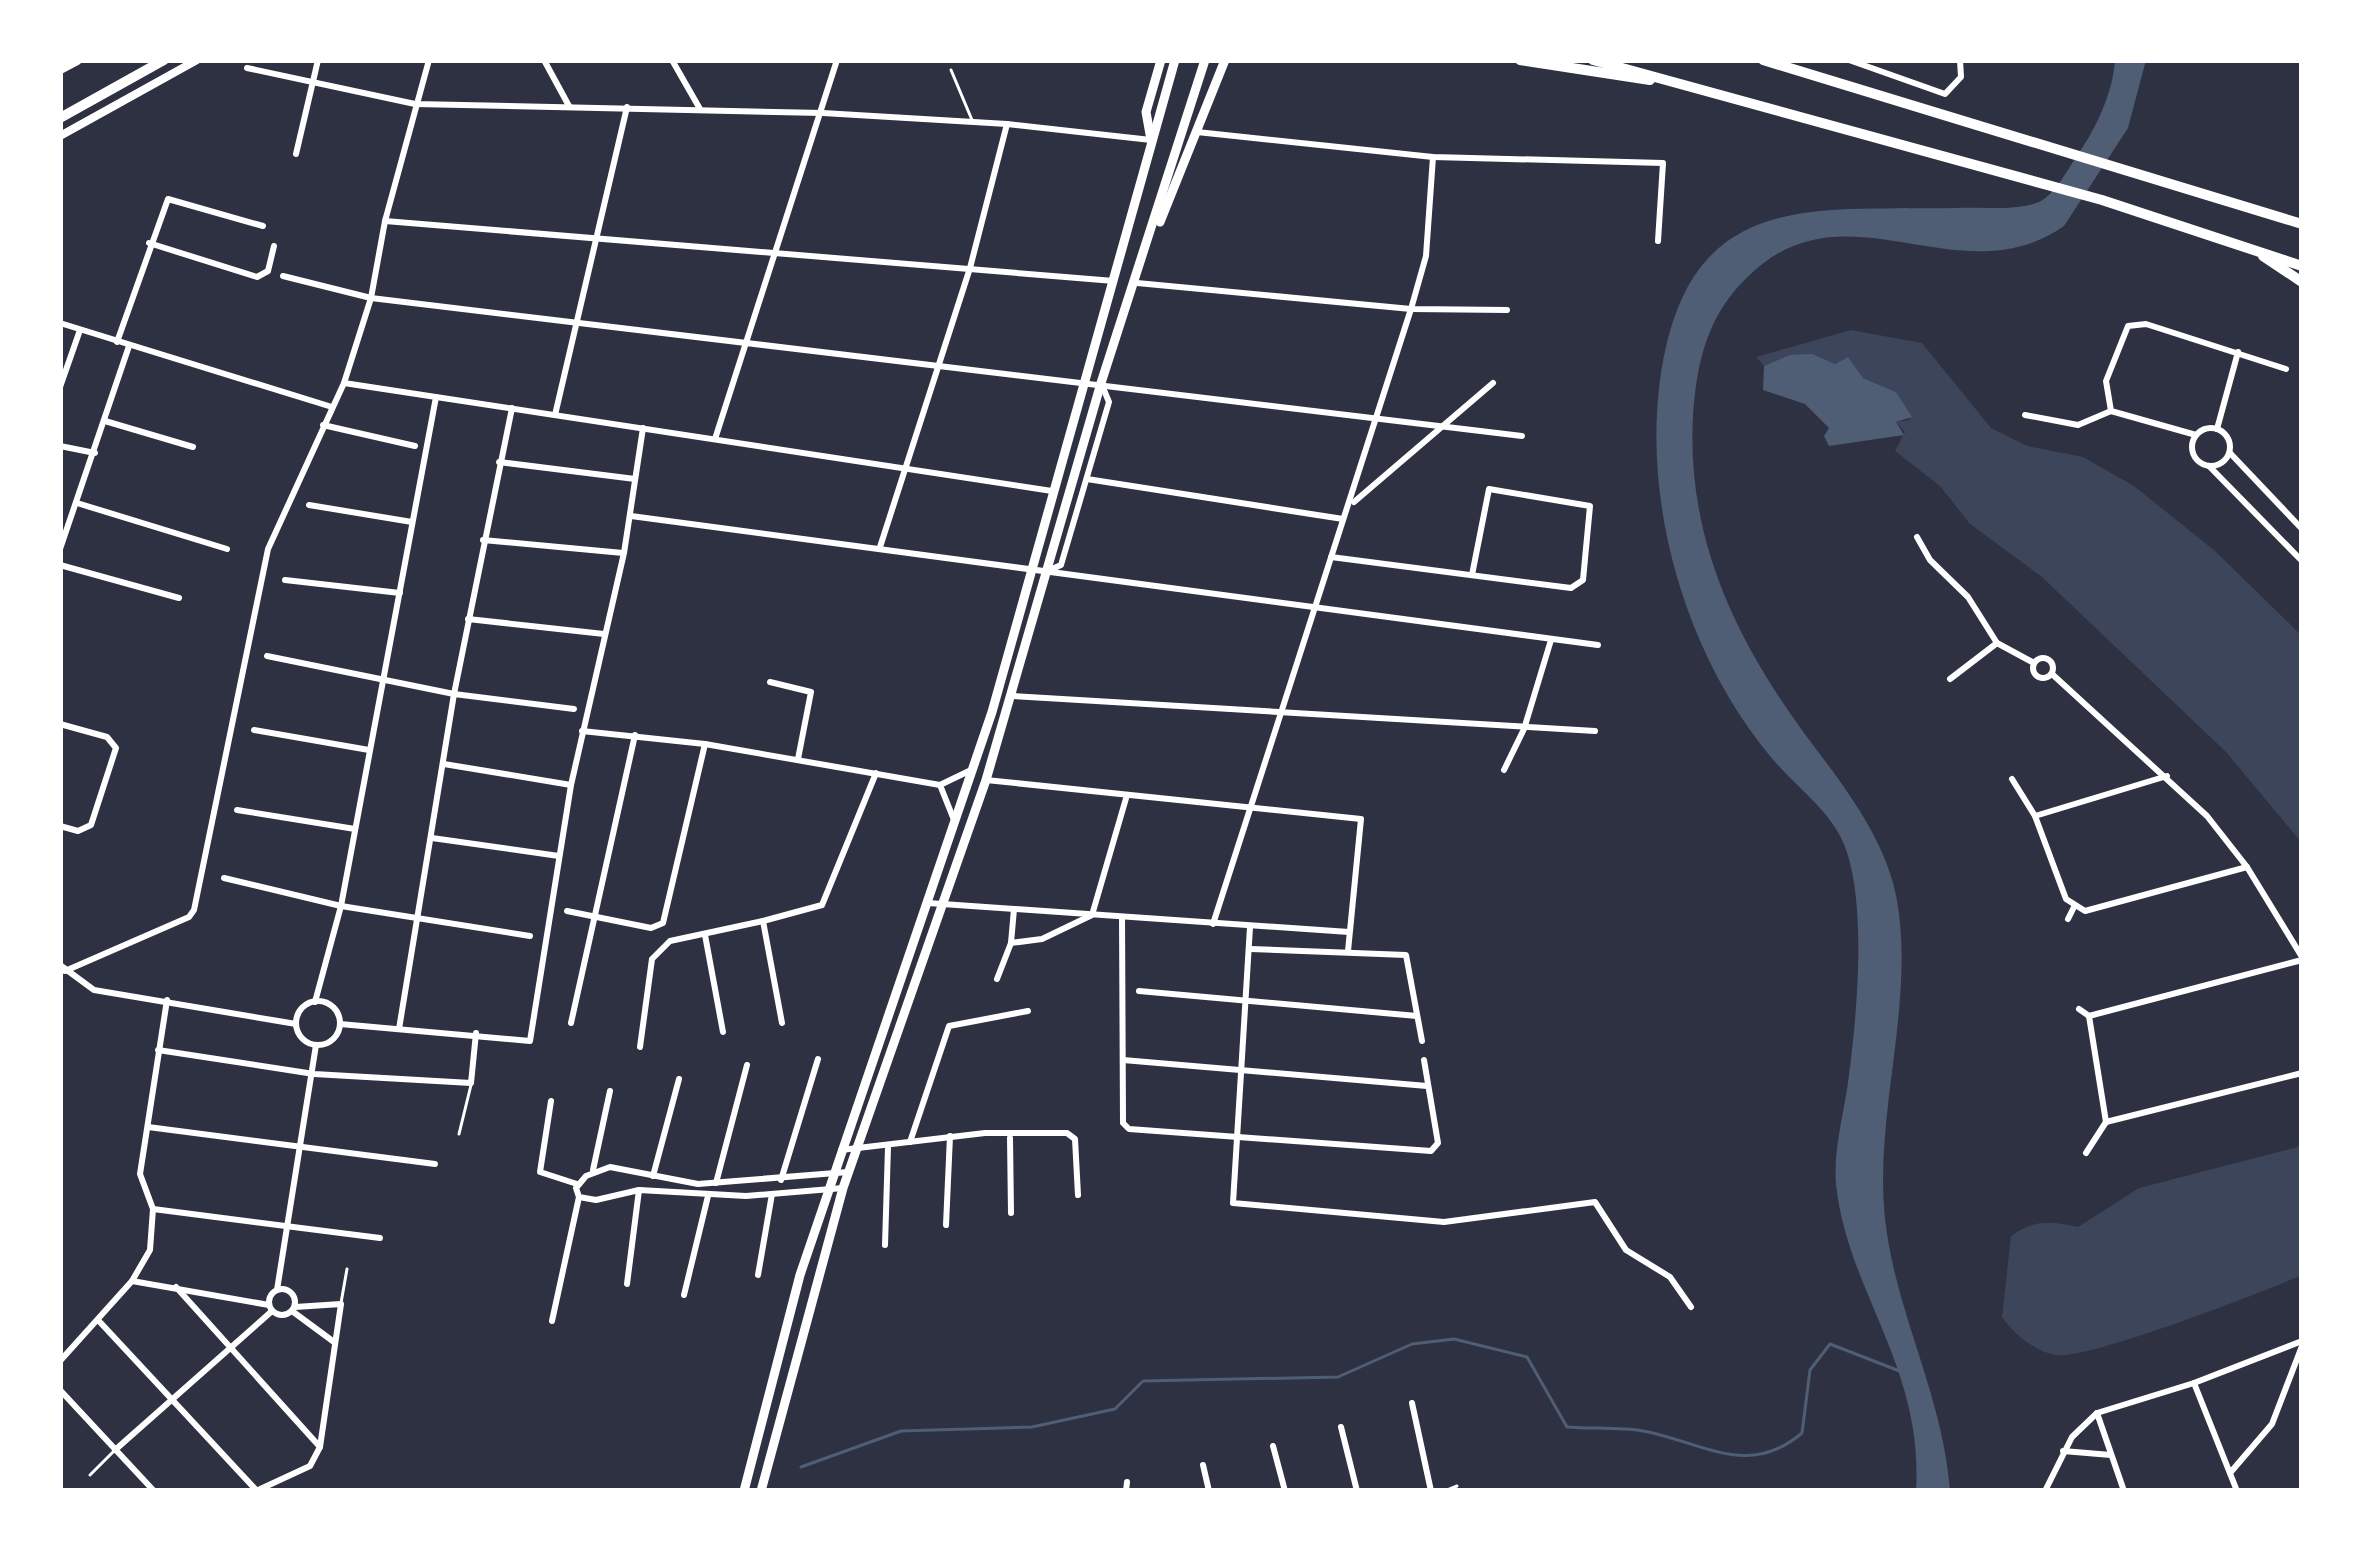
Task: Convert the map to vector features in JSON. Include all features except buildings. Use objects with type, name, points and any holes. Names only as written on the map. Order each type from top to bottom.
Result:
[{"type":"highway","points":[[60,69],[77,60]]},
{"type":"highway","points":[[60,118],[164,60]]},
{"type":"highway","points":[[1520,60],[1597,75],[1683,83]]},
{"type":"highway","points":[[1593,60],[1946,154],[2302,266]]},
{"type":"highway","points":[[1762,60],[2302,224]]},
{"type":"highway","points":[[2261,253],[2276,269],[2302,282]]},
{"type":"main road","points":[[1151,140],[1146,112],[1161,60]]},
{"type":"main road","points":[[761,1491],[836,1188],[841,1150],[972,769],[1035,567],[1174,60]]},
{"type":"main road","points":[[744,1491],[800,1275],[836,1188],[848,1172],[986,780],[1101,383],[1156,225],[1205,60]]},
{"type":"main road","points":[[1156,225],[1168,212],[1225,60]]},
{"type":"street","points":[[60,136],[197,60]]},
{"type":"street","points":[[296,154],[318,60]]},
{"type":"street","points":[[62,968],[188,917],[194,910],[268,549],[344,383],[371,298],[385,221],[429,60]]},
{"type":"street","points":[[544,60],[569,106]]},
{"type":"street","points":[[672,60],[700,109]]},
{"type":"street","points":[[715,440],[837,60]]},
{"type":"street","points":[[1849,60],[1945,94],[1955,89],[1960,60]]},
{"type":"street","points":[[247,68],[415,104],[823,113],[1006,124],[1151,140]]},
{"type":"street","points":[[556,415],[627,107]]},
{"type":"street","points":[[880,547],[970,268],[1006,124]]},
{"type":"street","points":[[1197,132],[1433,157],[1663,164],[1658,241]]},
{"type":"street","points":[[1214,924],[1411,309],[1426,256],[1433,157]]},
{"type":"street","points":[[117,342],[168,199],[263,226]]},
{"type":"street","points":[[385,221],[599,234],[1114,281]]},
{"type":"street","points":[[149,243],[257,278],[268,271],[274,246]]},
{"type":"street","points":[[283,276],[371,298],[1522,436]]},
{"type":"street","points":[[1137,283],[1411,309],[1508,310]]},
{"type":"street","points":[[60,323],[332,408]]},
{"type":"street","points":[[2110,411],[2106,381],[2128,326],[2146,324],[2286,370]]},
{"type":"street","points":[[60,387],[80,329]]},
{"type":"street","points":[[60,549],[129,346]]},
{"type":"street","points":[[2217,429],[2238,352]]},
{"type":"street","points":[[344,383],[1056,491]]},
{"type":"street","points":[[1048,570],[1061,565],[1109,402],[1101,383]]},
{"type":"street","points":[[1352,504],[1493,383]]},
{"type":"street","points":[[315,1002],[341,905],[436,397]]},
{"type":"street","points":[[399,1030],[454,694],[512,409]]},
{"type":"street","points":[[2025,415],[2078,425],[2110,411],[2196,435],[2217,429],[2226,435],[2230,452],[2302,529]]},
{"type":"street","points":[[105,421],[193,447]]},
{"type":"street","points":[[323,425],[416,446]]},
{"type":"street","points":[[340,1024],[530,1041],[571,785],[624,554],[643,428]]},
{"type":"street","points":[[2196,435],[2196,458],[2302,561]]},
{"type":"street","points":[[60,446],[95,453]]},
{"type":"street","points":[[2209,466],[2224,461],[2230,452]]},
{"type":"street","points":[[500,462],[635,479]]},
{"type":"street","points":[[1087,479],[1343,519]]},
{"type":"street","points":[[1330,557],[1472,575],[1579,586],[1590,506],[1489,489],[1472,575]]},
{"type":"street","points":[[77,502],[227,548]]},
{"type":"street","points":[[309,505],[412,523]]},
{"type":"street","points":[[631,516],[1598,646]]},
{"type":"street","points":[[1917,538],[1930,560],[1968,597],[1997,643],[2034,663],[2050,661],[2052,674],[2168,776],[2247,867],[2302,958],[2089,1016]]},
{"type":"street","points":[[483,540],[624,554]]},
{"type":"street","points":[[60,565],[179,598]]},
{"type":"street","points":[[285,580],[400,593]]},
{"type":"street","points":[[469,619],[604,634]]},
{"type":"street","points":[[1504,770],[1524,729],[1551,640]]},
{"type":"street","points":[[1950,679],[1997,643]]},
{"type":"street","points":[[267,656],[454,694],[574,709]]},
{"type":"street","points":[[770,682],[811,692],[798,760]]},
{"type":"street","points":[[1013,696],[1595,731]]},
{"type":"street","points":[[60,724],[107,737],[116,748],[91,825],[78,831],[60,826]]},
{"type":"street","points":[[254,730],[369,750]]},
{"type":"street","points":[[582,731],[705,744],[940,785],[972,769]]},
{"type":"street","points":[[571,1022],[598,919],[635,735]]},
{"type":"street","points":[[567,911],[651,928],[663,923],[705,744]]},
{"type":"street","points":[[444,764],[571,785]]},
{"type":"street","points":[[640,1047],[652,959],[670,940],[822,905],[876,773]]},
{"type":"street","points":[[2035,816],[2168,776]]},
{"type":"street","points":[[2012,779],[2035,816],[2066,899],[2074,907],[2085,911],[2247,867]]},
{"type":"street","points":[[986,780],[1361,819],[1348,951]]},
{"type":"street","points":[[940,785],[954,820]]},
{"type":"street","points":[[1011,943],[1042,938],[1092,915],[1127,795]]},
{"type":"street","points":[[237,810],[355,829]]},
{"type":"street","points":[[431,838],[559,856]]},
{"type":"street","points":[[224,878],[341,905],[530,936]]},
{"type":"street","points":[[926,903],[1349,932]]},
{"type":"street","points":[[2068,919],[2074,907]]},
{"type":"street","points":[[997,979],[1011,943],[1014,909]]},
{"type":"street","points":[[1122,917],[1123,1124],[1130,1129],[1436,1149],[1424,1060]]},
{"type":"street","points":[[763,921],[782,1023]]},
{"type":"street","points":[[1250,927],[1233,1202],[1444,1222],[1595,1202],[1626,1250],[1670,1277],[1691,1307]]},
{"type":"street","points":[[705,935],[723,1032]]},
{"type":"street","points":[[1251,949],[1406,955],[1422,1041]]},
{"type":"street","points":[[62,968],[94,990],[296,1024]]},
{"type":"street","points":[[1139,991],[1417,1016]]},
{"type":"street","points":[[60,1361],[132,1281],[150,1250],[153,1209],[140,1174],[167,1000]]},
{"type":"street","points":[[315,1002],[335,1010],[340,1024],[330,1042],[316,1045],[304,1041],[296,1024],[304,1007],[315,1002]]},
{"type":"street","points":[[2079,1009],[2089,1016],[2106,1122],[2086,1153]]},
{"type":"street","points":[[910,1142],[946,1030],[952,1024],[1028,1011]]},
{"type":"street","points":[[158,1050],[314,1073],[471,1083],[476,1033]]},
{"type":"street","points":[[115,1450],[270,1308],[304,1148],[316,1045]]},
{"type":"street","points":[[781,1180],[818,1059]]},
{"type":"street","points":[[1124,1060],[1427,1086]]},
{"type":"street","points":[[716,1184],[746,1065]]},
{"type":"street","points":[[2106,1122],[2302,1073]]},
{"type":"street","points":[[653,1176],[679,1079]]},
{"type":"street","points":[[593,1172],[610,1091]]},
{"type":"street","points":[[550,1101],[543,1174],[577,1184]]},
{"type":"street","points":[[148,1126],[435,1164]]},
{"type":"street","points":[[841,1150],[950,1136],[1066,1133],[1075,1139],[1078,1195]]},
{"type":"street","points":[[946,1225],[950,1136]]},
{"type":"street","points":[[1010,1137],[1011,1213]]},
{"type":"street","points":[[885,1244],[888,1147]]},
{"type":"street","points":[[577,1184],[593,1172],[618,1167],[716,1184],[848,1172]]},
{"type":"street","points":[[553,1321],[579,1197],[577,1184]]},
{"type":"street","points":[[579,1197],[596,1200],[639,1190],[708,1196],[836,1188]]},
{"type":"street","points":[[626,1284],[639,1190]]},
{"type":"street","points":[[758,1275],[772,1194]]},
{"type":"street","points":[[684,1295],[708,1196]]},
{"type":"street","points":[[153,1209],[380,1238]]},
{"type":"street","points":[[98,1320],[257,1491],[310,1466],[320,1447],[341,1304],[293,1309],[284,1316],[270,1308],[132,1281]]},
{"type":"street","points":[[176,1287],[320,1447]]},
{"type":"street","points":[[277,1290],[292,1293],[293,1309],[334,1342]]},
{"type":"street","points":[[2045,1491],[2063,1451],[2097,1413],[2302,1344]]},
{"type":"street","points":[[2230,1473],[2272,1424],[2302,1344]]},
{"type":"street","points":[[2194,1383],[2237,1491]]},
{"type":"street","points":[[60,1390],[154,1491]]},
{"type":"street","points":[[1412,1403],[1431,1491]]},
{"type":"street","points":[[2097,1413],[2124,1491]]},
{"type":"street","points":[[1341,1427],[1358,1491]]},
{"type":"street","points":[[1273,1446],[1285,1491]]},
{"type":"street","points":[[2063,1451],[2110,1455]]},
{"type":"street","points":[[1203,1465],[1210,1491]]},
{"type":"lane","points":[[951,70],[972,122]]},
{"type":"lane","points":[[459,1134],[471,1083]]},
{"type":"lane","points":[[341,1304],[347,1269]]},
{"type":"lane","points":[[90,1475],[115,1450]]},
{"type":"lane","points":[[1445,1491],[1457,1486]]},
{"type":"shaded area","points":[[2115,60],[2146,60],[2128,128],[2064,226],[2025,245],[1985,251],[1829,237],[1791,247],[1754,271],[1726,302],[1708,336],[1695,395],[1693,463],[1699,508],[1724,593],[1764,673],[1866,820],[1885,859],[1897,900],[1901,979],[1885,1139],[1885,1218],[1898,1287],[1938,1421],[1950,1491],[1916,1491],[1908,1406],[1854,1260],[1836,1184],[1857,991],[1858,928],[1852,871],[1839,834],[1741,716],[1694,627],[1665,529],[1658,479],[1660,380],[1674,317],[1697,272],[1727,242],[1763,223],[1805,213],[2009,208],[2039,202],[2056,187],[2092,132]]},
{"type":"shaded area","points":[[1851,330],[1922,343],[1991,428],[2027,446],[2083,457],[2134,486],[2215,551],[2302,636],[2302,843],[2226,752],[2042,577],[1970,524],[1940,486],[1895,451],[1905,432],[1896,422],[1910,420],[1896,392],[1863,378],[1846,358],[1836,364],[1808,358],[1764,366],[1756,357]]},
{"type":"shaded area","points":[[1812,354],[1835,364],[1848,357],[1863,378],[1896,392],[1912,417],[1896,422],[1904,435],[1829,446],[1824,436],[1829,428],[1805,404],[1763,390],[1764,366],[1790,355]]},
{"type":"shaded area","points":[[2302,1146],[2302,1275],[2175,1324],[2072,1354],[2054,1355],[2039,1349],[2002,1317],[2011,1236],[2019,1230],[2043,1223],[2078,1227],[2139,1188]]},
{"type":"waterway","points":[[801,1467],[901,1431],[1032,1427],[1115,1409],[1143,1381],[1338,1377],[1412,1344],[1454,1339],[1527,1357],[1567,1427],[1643,1431],[1744,1455],[1782,1447],[1802,1433],[1810,1370],[1830,1344],[1902,1372]]}]
